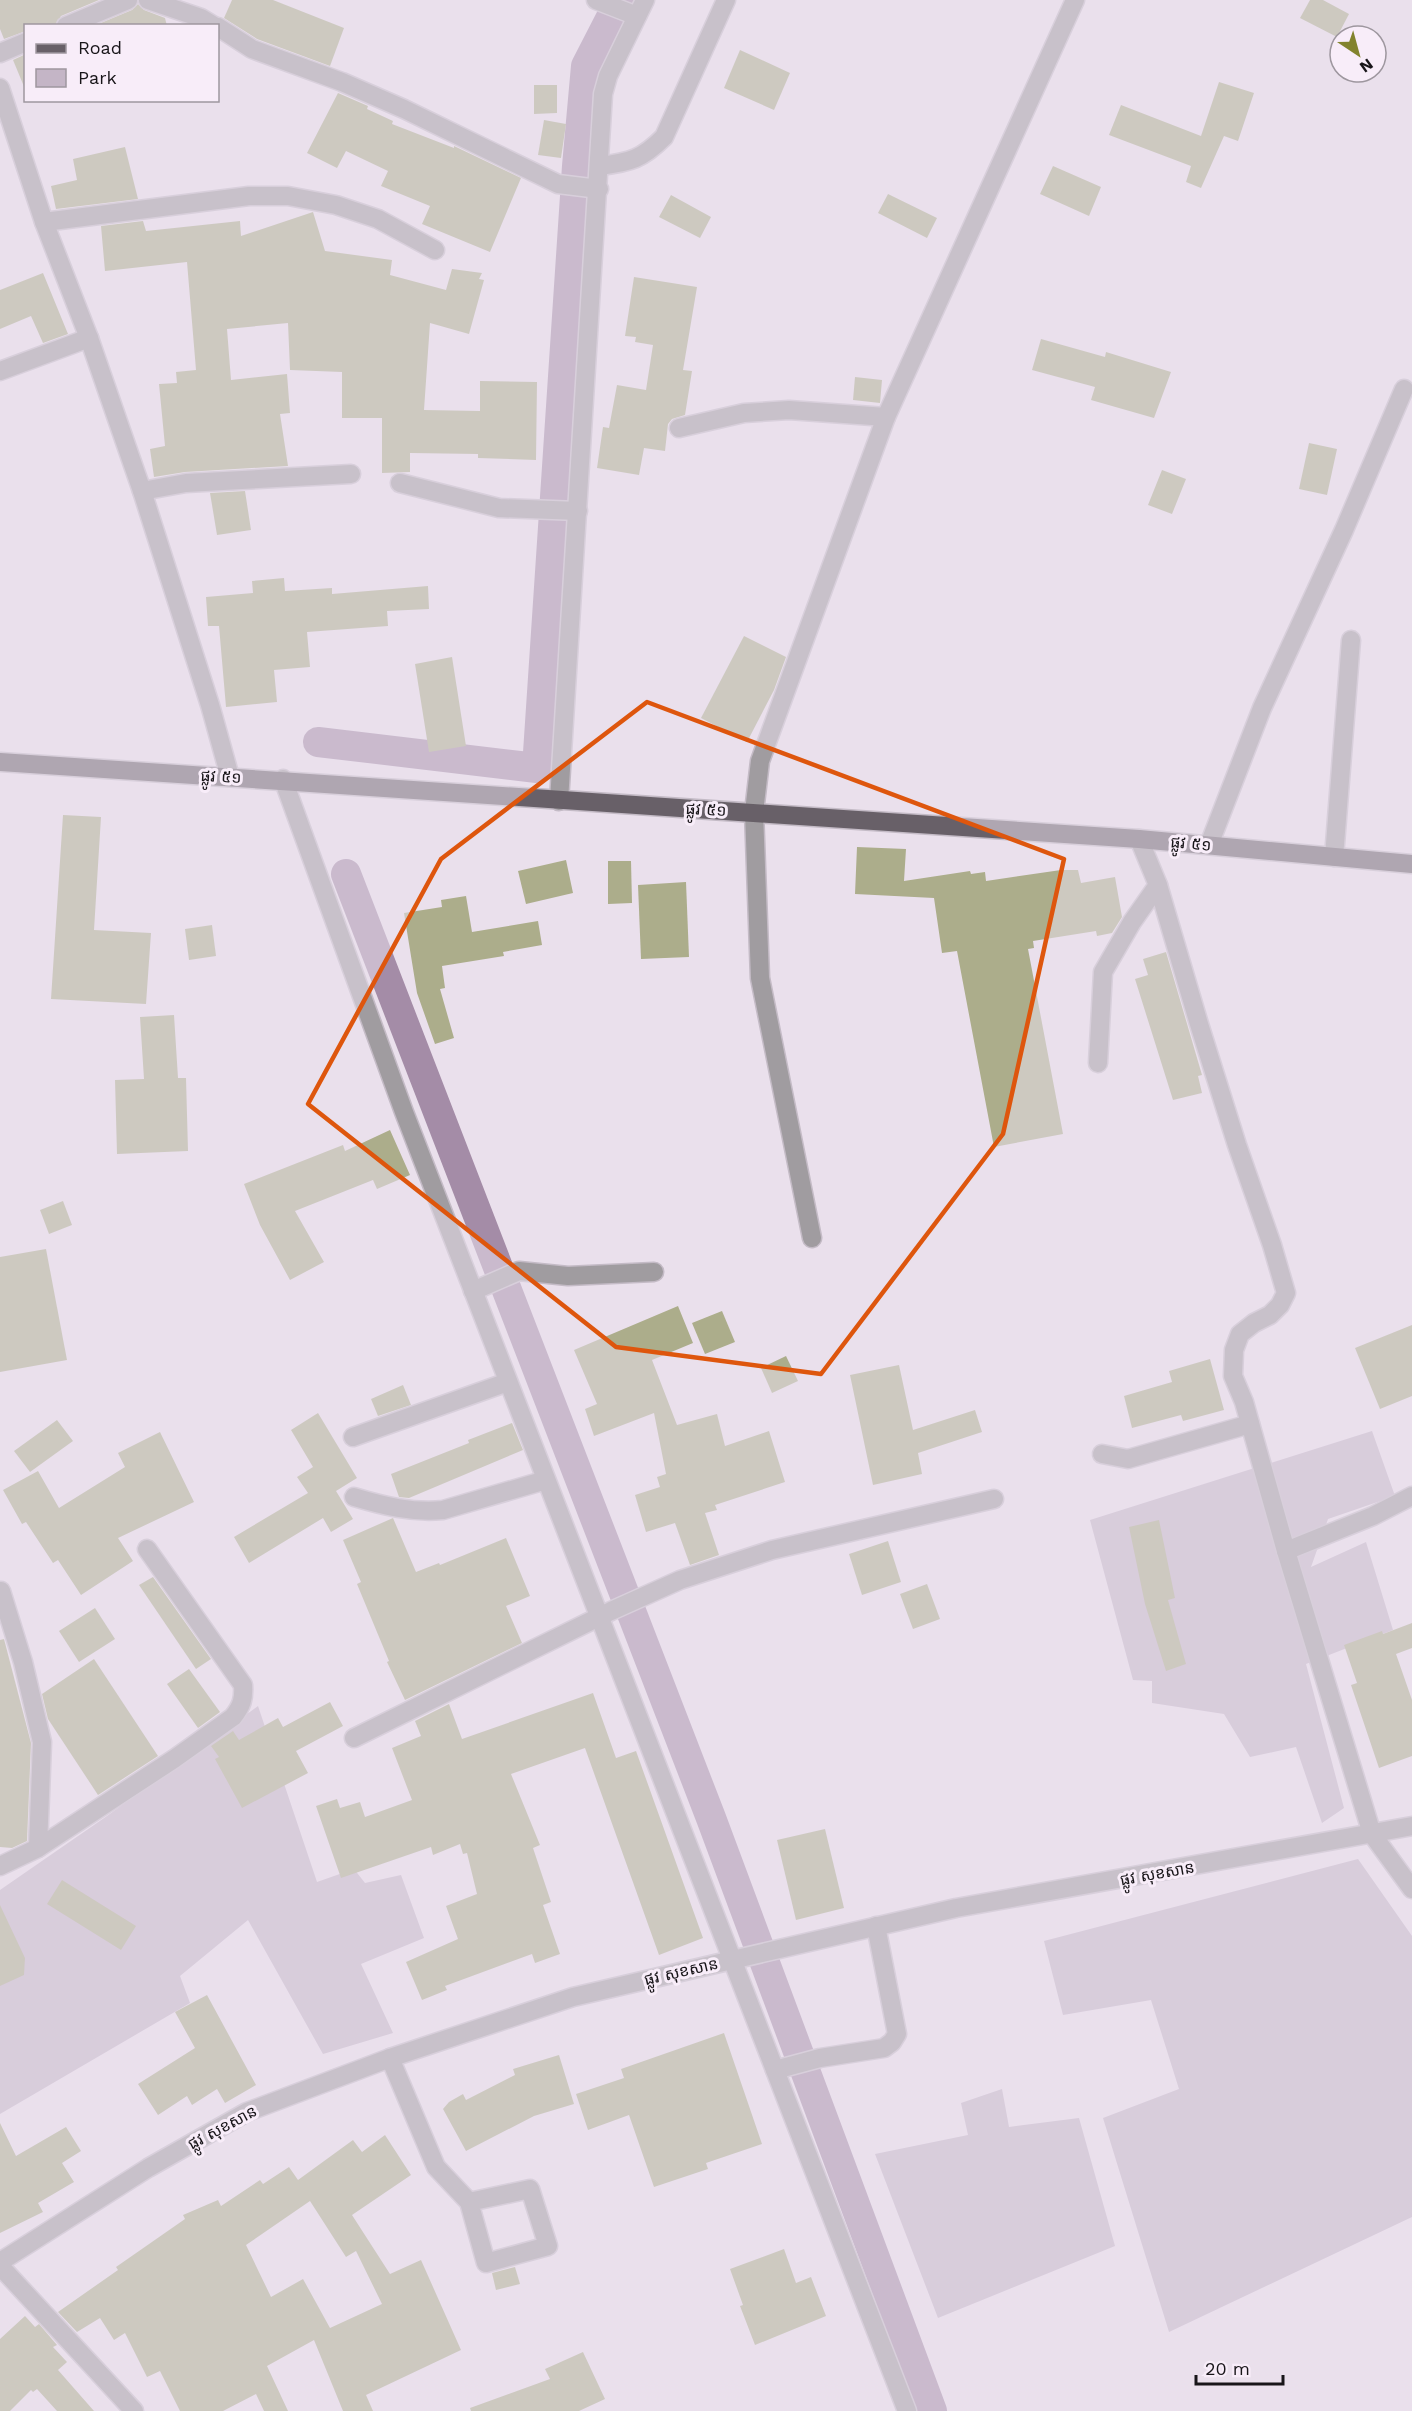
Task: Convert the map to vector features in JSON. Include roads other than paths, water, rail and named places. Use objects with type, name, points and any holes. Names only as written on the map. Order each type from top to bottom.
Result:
[{"type":"main road","name":"ផ្លូវ ៥១","points":[[0,762],[283,779],[559,801],[754,812],[1209,844],[1412,864]]},
{"type":"street","points":[[71,24],[128,0]]},
{"type":"street","points":[[148,0],[212,24]]},
{"type":"street","points":[[600,166],[632,162],[655,147],[664,137],[726,0]]},
{"type":"street","points":[[812,1238],[760,978],[754,812],[760,761],[886,417],[1075,0]]},
{"type":"street","points":[[559,801],[571,511],[591,189],[600,166],[603,94],[635,9],[600,2]]},
{"type":"street","points":[[219,28],[252,49],[373,95],[558,184],[591,189]]},
{"type":"street","points":[[0,53],[24,43]]},
{"type":"street","points":[[0,87],[44,222],[89,338],[142,491],[210,705],[230,777]]},
{"type":"street","points":[[44,222],[249,196],[288,196],[336,205],[378,219],[435,250]]},
{"type":"street","points":[[0,371],[89,338]]},
{"type":"street","points":[[1209,844],[1262,708],[1344,530],[1404,389]]},
{"type":"street","points":[[679,428],[744,412],[789,410],[886,417]]},
{"type":"street","points":[[142,491],[186,483],[351,474]]},
{"type":"street","points":[[400,483],[499,508],[571,511]]},
{"type":"street","points":[[1334,857],[1351,640]]},
{"type":"street","points":[[283,779],[404,1112],[508,1382],[546,1480],[606,1615],[782,2067],[907,2411]]},
{"type":"street","points":[[1139,839],[1158,885],[1199,1024],[1286,1293],[1280,1305],[1270,1315],[1254,1323],[1240,1334],[1234,1350],[1233,1376],[1244,1402],[1286,1551],[1372,1834],[1412,1889]]},
{"type":"street","points":[[1098,1063],[1103,972],[1127,930],[1158,885]]},
{"type":"street","points":[[473,1291],[519,1271],[568,1276],[654,1272]]},
{"type":"street","points":[[354,1437],[508,1382]]},
{"type":"street","points":[[1102,1454],[1128,1459],[1250,1424]]},
{"type":"street","points":[[354,1497],[395,1508],[428,1512],[443,1510],[546,1480]]},
{"type":"street","points":[[1286,1551],[1373,1516],[1412,1496]]},
{"type":"street","points":[[354,1738],[640,1597],[680,1580],[772,1550],[994,1499]]},
{"type":"street","points":[[0,1866],[38,1848],[174,1759],[241,1709],[244,1697],[243,1684],[147,1549]]},
{"type":"street","points":[[1,1591],[23,1662],[42,1742],[38,1848]]},
{"type":"street","name":"ផ្លូវ សុខសាន","points":[[0,2264],[148,2168],[247,2112],[390,2058],[573,1997],[956,1908],[1412,1826]]},
{"type":"street","points":[[782,2067],[820,2058],[884,2048],[892,2042],[897,2034],[876,1926]]},
{"type":"street","points":[[390,2058],[436,2167],[468,2202],[486,2263],[548,2246],[530,2189],[468,2202]]},
{"type":"street","points":[[0,2264],[134,2411]]},
{"type":"waterway","points":[[318,742],[537,768],[577,166],[586,66],[620,0]]},
{"type":"waterway","points":[[346,874],[711,1818],[932,2411]]}]
